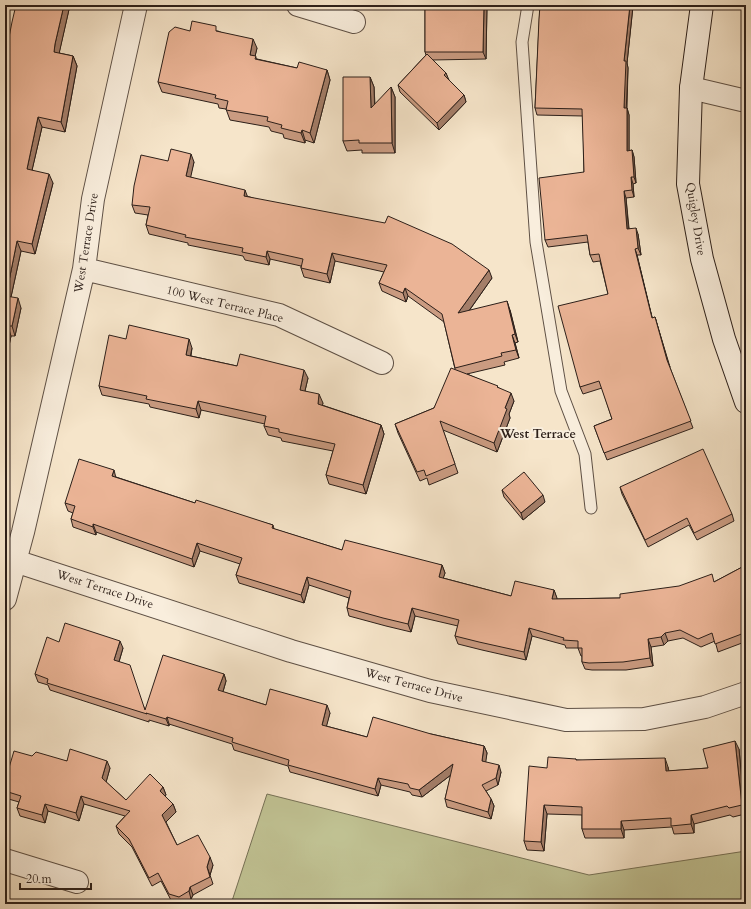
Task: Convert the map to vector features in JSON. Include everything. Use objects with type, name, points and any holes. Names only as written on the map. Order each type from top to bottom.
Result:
[{"type":"street","name":"West Terrace Drive","points":[[136,5],[92,199],[84,269],[15,561],[291,651],[430,691],[566,720],[644,720],[705,707],[746,693]]},
{"type":"street","points":[[298,5],[354,22]]},
{"type":"street","name":"Quigley Drive","points":[[702,5],[691,88],[688,184],[702,259],[724,339],[746,402]]},
{"type":"street","points":[[691,88],[746,101]]},
{"type":"street","name":"100 West Terrace Place","points":[[84,269],[279,315],[382,363]]},
{"type":"street","points":[[5,599],[15,561]]},
{"type":"street","points":[[5,860],[77,882]]},
{"type":"lane","points":[[528,5],[522,42],[536,242],[561,391],[585,454],[591,508]]},
{"type":"green space","points":[[267,794],[589,875],[746,851],[746,904],[231,904]]},
{"type":"building","points":[[16,5],[64,5],[54,52],[73,56],[61,122],[38,117],[27,169],[49,174],[32,244],[17,241],[6,296],[18,298],[12,326],[8,326],[5,338],[5,58]]},
{"type":"building","points":[[424,5],[484,5],[483,52],[425,52]]},
{"type":"building","points":[[540,5],[630,5],[624,61],[626,61],[624,108],[627,108],[627,151],[632,150],[634,177],[631,177],[632,190],[624,191],[627,229],[636,228],[638,248],[635,249],[652,318],[655,317],[667,360],[691,421],[604,453],[594,426],[612,419],[599,381],[580,387],[558,306],[608,294],[599,254],[590,255],[587,235],[545,240],[539,178],[584,172],[582,109],[535,108]]},
{"type":"building","points":[[192,21],[216,26],[216,31],[253,39],[250,55],[256,56],[255,59],[297,68],[299,62],[327,70],[310,133],[302,130],[301,133],[281,128],[282,125],[267,121],[268,117],[226,110],[228,101],[215,98],[216,95],[158,82],[169,32],[175,27],[190,31]]},
{"type":"building","points":[[427,54],[446,73],[444,75],[464,95],[437,123],[398,85]]},
{"type":"building","points":[[343,77],[370,77],[371,108],[391,87],[392,143],[359,143],[359,140],[343,141]]},
{"type":"building","points":[[171,149],[191,154],[186,176],[245,190],[244,196],[385,223],[388,216],[452,244],[489,270],[458,313],[507,301],[515,334],[512,335],[516,350],[501,353],[502,356],[455,368],[442,314],[405,288],[403,293],[379,283],[387,265],[332,253],[327,274],[301,268],[303,259],[267,251],[266,257],[242,252],[243,248],[185,237],[186,235],[146,225],[150,207],[132,205],[134,186],[141,155],[168,161]]},
{"type":"building","points":[[129,325],[189,339],[186,355],[237,366],[240,354],[304,370],[300,390],[319,394],[318,404],[381,425],[363,485],[326,475],[335,444],[279,432],[279,429],[264,426],[266,416],[198,401],[196,409],[146,399],[147,396],[99,386],[109,335],[126,339]]},
{"type":"building","points":[[451,368],[498,386],[497,387],[511,393],[505,408],[507,409],[494,443],[440,421],[455,464],[426,476],[424,470],[417,472],[395,424],[434,408]]},
{"type":"building","points":[[703,449],[732,514],[694,533],[687,518],[645,540],[620,487]]},
{"type":"building","points":[[79,459],[114,470],[112,476],[195,503],[196,500],[273,525],[272,528],[342,550],[345,540],[442,565],[439,577],[511,596],[515,581],[554,590],[552,599],[620,598],[620,594],[679,586],[712,574],[714,582],[746,565],[746,632],[715,644],[712,633],[698,639],[680,630],[665,633],[661,637],[648,639],[650,658],[623,662],[589,663],[582,662],[582,648],[578,648],[578,641],[563,640],[564,638],[529,628],[524,652],[455,636],[459,620],[412,608],[408,624],[383,618],[347,608],[351,591],[307,577],[301,595],[236,575],[242,558],[197,543],[192,559],[93,524],[93,527],[71,519],[75,506],[65,503]]},
{"type":"building","points":[[524,472],[543,495],[521,513],[502,490]]},
{"type":"building","points":[[65,623],[120,641],[114,660],[130,665],[145,710],[163,655],[224,674],[218,690],[266,705],[270,689],[327,705],[322,725],[367,737],[373,717],[431,734],[484,746],[482,761],[499,765],[496,778],[482,785],[491,799],[488,812],[445,799],[453,764],[419,790],[410,788],[408,784],[378,778],[375,789],[288,765],[289,760],[232,742],[233,738],[167,717],[166,719],[146,713],[147,714],[47,683],[48,679],[35,674],[47,637],[59,642]]},
{"type":"building","points":[[735,741],[742,805],[729,808],[727,806],[691,815],[691,824],[671,826],[671,818],[621,821],[621,829],[582,829],[582,807],[544,805],[541,842],[524,841],[529,766],[547,768],[548,757],[576,760],[665,758],[666,771],[708,768],[703,749]]},
{"type":"building","points":[[70,749],[107,761],[102,778],[126,800],[150,774],[163,787],[160,791],[173,804],[162,815],[177,845],[198,835],[210,857],[207,867],[210,877],[190,887],[189,891],[179,897],[169,894],[158,873],[149,878],[129,839],[116,826],[130,811],[81,796],[76,813],[45,804],[42,815],[17,808],[21,796],[5,791],[5,781],[14,751],[32,756],[36,752],[67,761]]},
{"type":"district","name":"West Terrace","points":[[538,433]]}]
